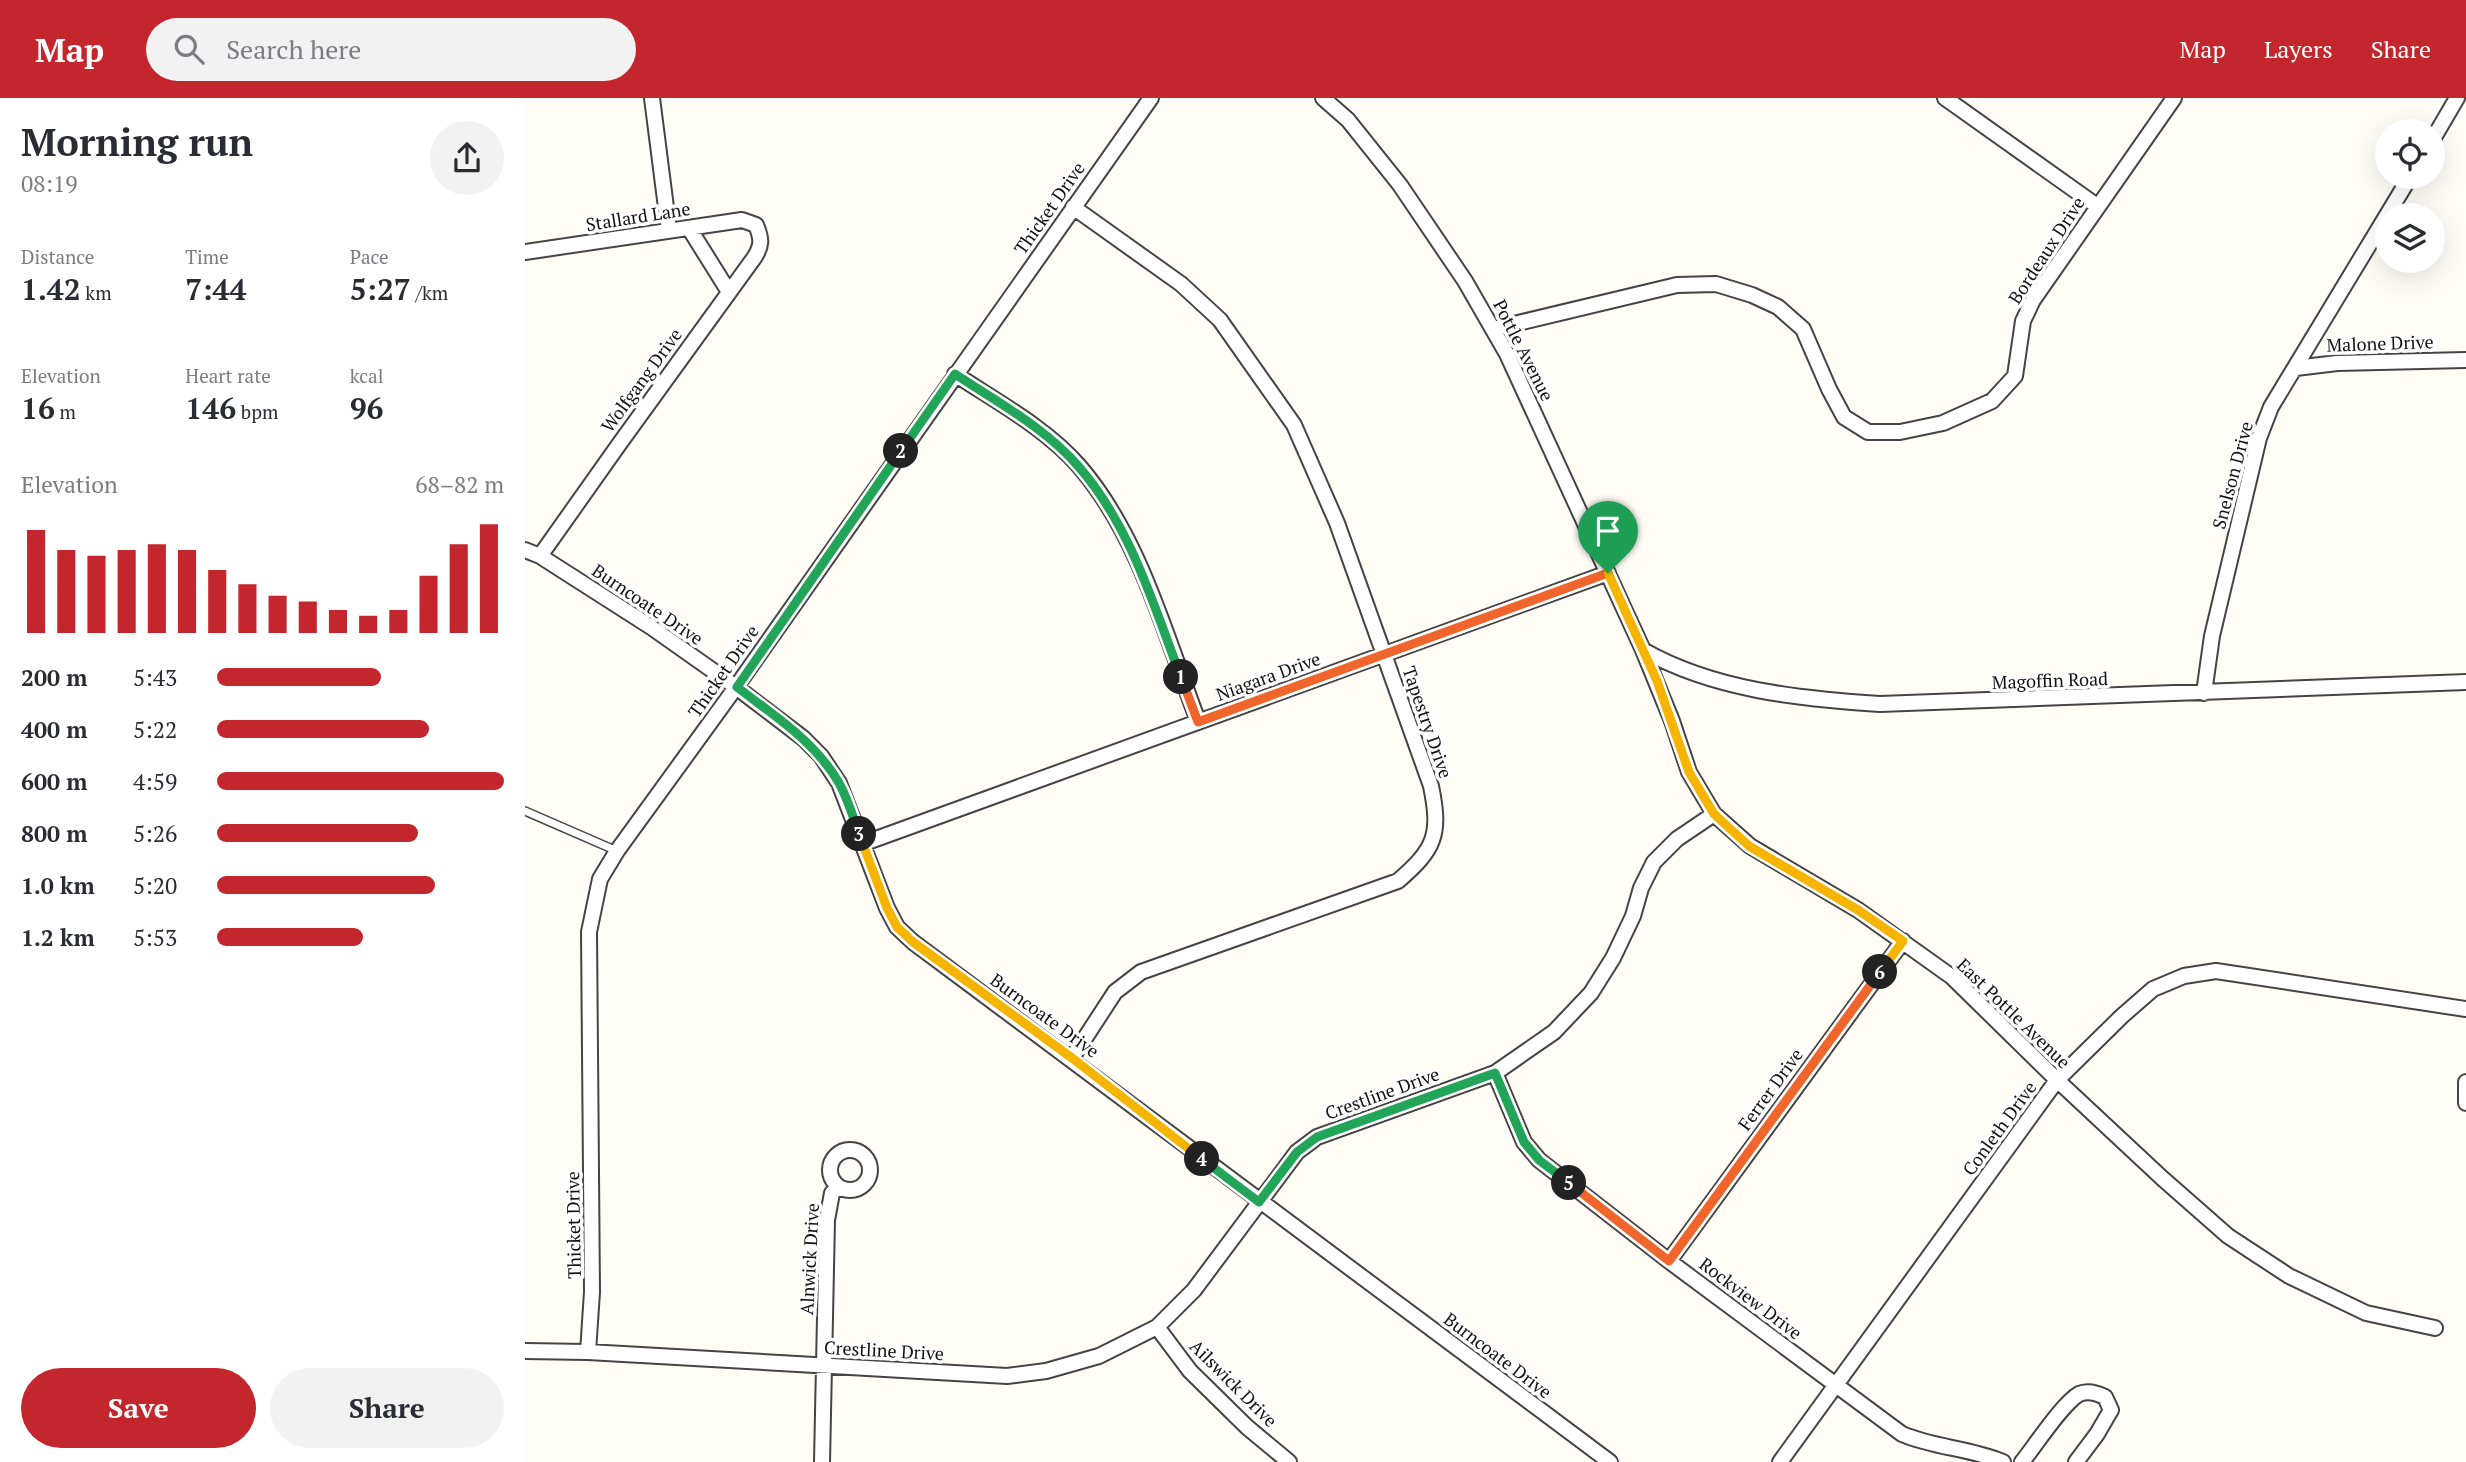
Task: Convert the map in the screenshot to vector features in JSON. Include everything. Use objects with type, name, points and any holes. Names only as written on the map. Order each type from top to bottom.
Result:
[{"type":"street","points":[[652,98],[669,231]]},
{"type":"street","name":"Thicket Drive","points":[[588,1352],[592,1293],[589,932],[600,879],[617,851],[737,687],[1151,98]]},
{"type":"street","name":"Pottle Avenue","points":[[1323,98],[1348,120],[1400,185],[1465,281],[1493,329],[1524,388],[1643,650]]},
{"type":"street","points":[[1945,98],[2097,206]]},
{"type":"street","name":"Bordeaux Drive","points":[[1493,329],[1677,285],[1716,284],[1752,295],[1778,307],[1803,329],[1844,417],[1868,432],[1900,432],[1943,423],[1992,401],[2015,376],[2023,321],[2033,300],[2174,98]]},
{"type":"street","points":[[2445,119],[2457,98]]},
{"type":"street","name":"Snelson Drive","points":[[2204,693],[2212,636],[2259,438],[2271,407],[2403,189]]},
{"type":"street","name":"Tapestry Drive","points":[[1072,1058],[1115,992],[1141,972],[1398,881],[1419,863],[1432,844],[1437,816],[1431,786],[1337,523],[1293,425],[1220,320],[1181,284],[1073,207]]},
{"type":"street","name":"Stallard Lane","points":[[525,252],[742,219],[756,225]]},
{"type":"street","name":"Wolfgang Drive","points":[[540,556],[761,247],[761,236],[756,225]]},
{"type":"street","points":[[689,228],[729,292]]},
{"type":"street","name":"Malone Drive","points":[[2296,368],[2337,363],[2466,360]]},
{"type":"street","points":[[955,374],[1046,436],[1078,465],[1103,498],[1132,548],[1198,722]]},
{"type":"street","name":"Burncoate Drive","points":[[525,550],[540,556],[651,627],[737,687],[803,738],[821,756],[846,798],[887,908],[897,927],[913,942],[1072,1058],[1259,1202],[1610,1462]]},
{"type":"street","name":"Niagara Drive","points":[[862,844],[1608,573]]},
{"type":"street","name":"Magoffin Road","points":[[1643,650],[1664,662],[1730,683],[1824,701],[1880,704],[1936,704],[2466,682]]},
{"type":"street","name":"East Pottle Avenue","points":[[1643,650],[1689,772],[1714,814],[1749,846],[1858,910],[1952,977],[2057,1080],[2228,1236],[2289,1276],[2366,1313],[2435,1328]]},
{"type":"street","name":"Crestline Drive","points":[[525,1351],[588,1352],[1007,1376],[1046,1371],[1099,1356],[1157,1327],[1194,1290],[1297,1152],[1317,1137],[1495,1073],[1554,1032],[1591,993],[1613,958],[1654,862],[1677,839],[1714,814]]},
{"type":"street","name":"Ferrer Drive","points":[[1669,1261],[1903,941]]},
{"type":"street","name":"Conleth Drive","points":[[1780,1462],[2057,1080],[2153,989],[2184,976],[2216,971],[2466,1009]]},
{"type":"street","name":"Rockview Drive","points":[[1495,1073],[1524,1142],[1539,1160],[1669,1261],[1902,1434],[1925,1444],[1960,1449],[2003,1462]]},
{"type":"street","points":[[2466,1082],[2466,1103]]},
{"type":"street","name":"Alnwick Drive","points":[[822,1462],[827,1220],[832,1193],[838,1187]]},
{"type":"street","name":"Ailswick Drive","points":[[1157,1327],[1190,1371],[1247,1427],[1289,1462]]},
{"type":"street","points":[[2022,1462],[2069,1403],[2081,1393],[2093,1392],[2105,1397],[2111,1410],[2076,1462]]},
{"type":"lane","points":[[525,811],[617,851]]},
{"type":"route","points":[[955,374],[1046,436],[1078,465],[1103,498],[1132,548],[1198,722],[1608,573],[1657,681],[1689,772],[1714,814],[1749,846],[1858,910],[1903,941],[1669,1261],[1539,1160],[1524,1142],[1495,1073],[1317,1137],[1297,1152],[1259,1202],[1072,1058],[913,942],[897,927],[887,908],[846,798],[821,756],[803,738],[737,687],[955,374]]}]
